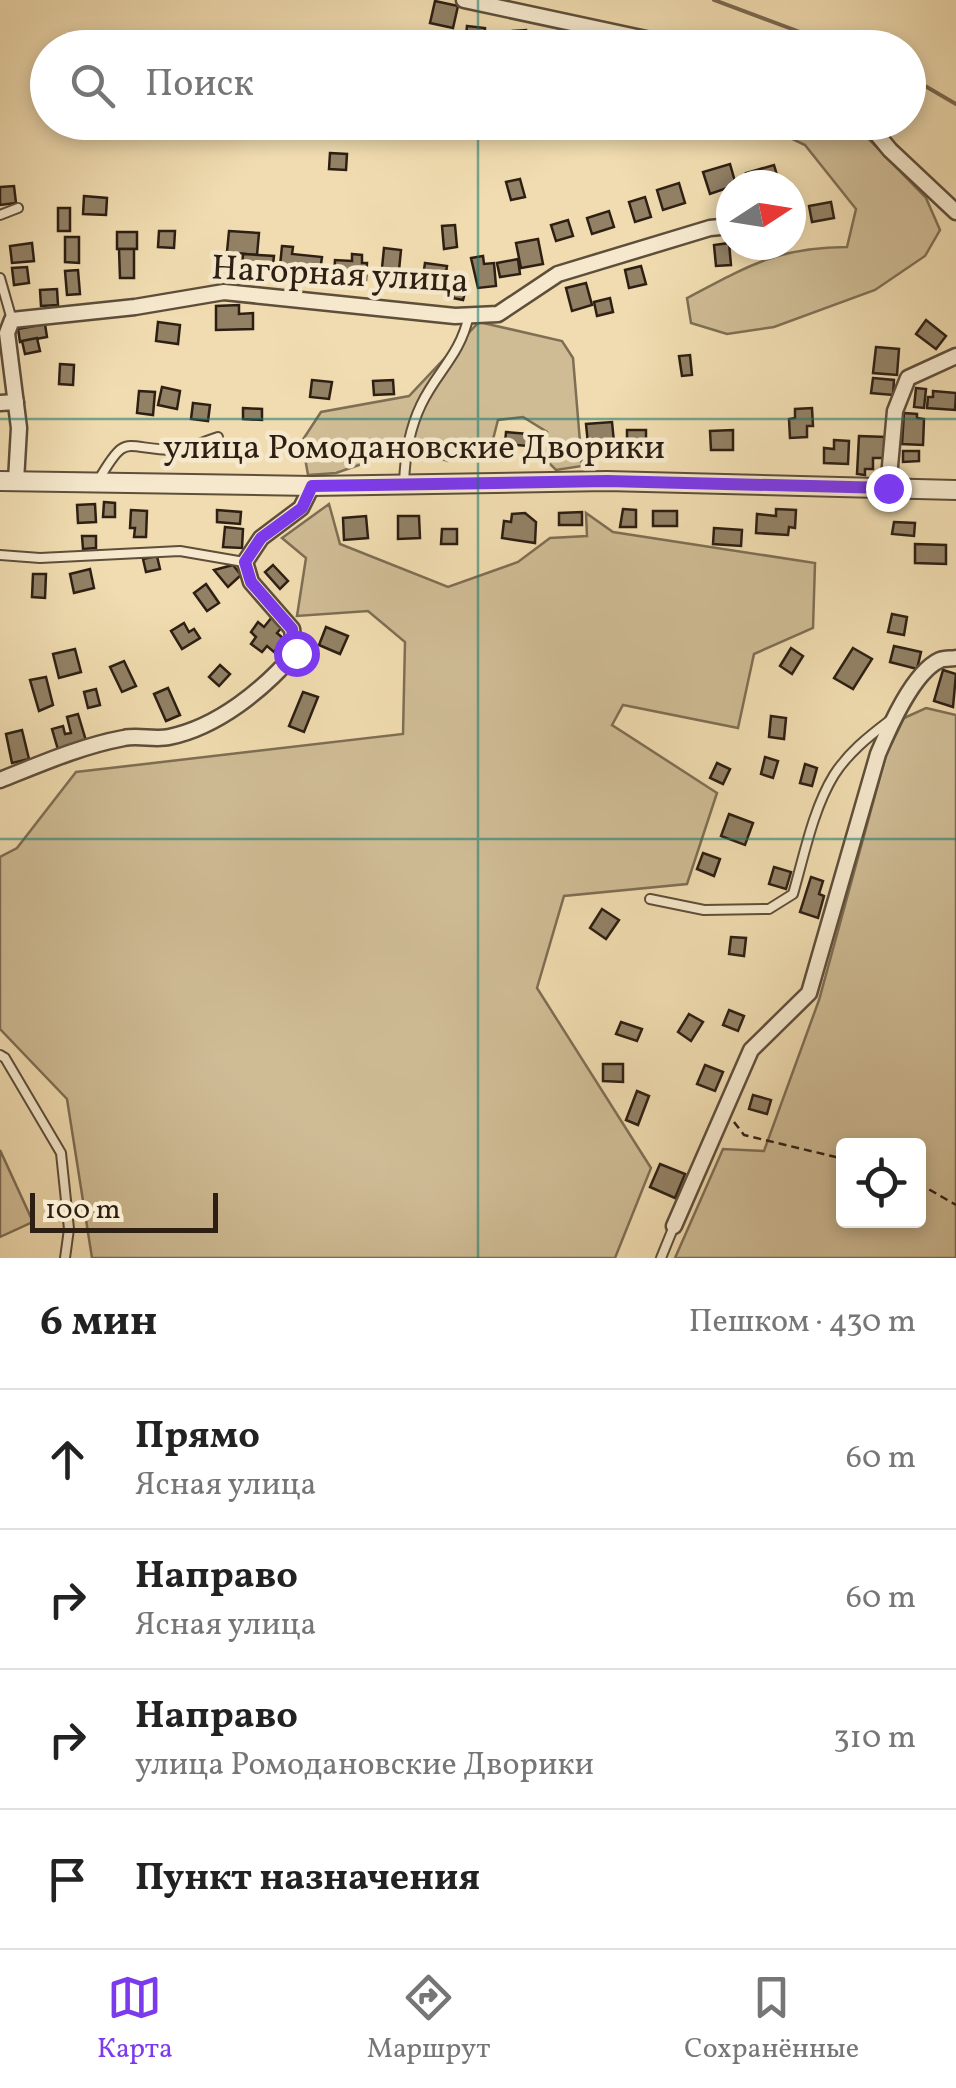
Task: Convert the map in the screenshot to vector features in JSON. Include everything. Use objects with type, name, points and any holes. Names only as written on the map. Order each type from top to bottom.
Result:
[{"type":"street","points":[[464,0],[604,30]]},
{"type":"street","points":[[882,140],[956,212]]},
{"type":"street","name":"Нагорная улица","points":[[12,320],[224,292],[469,315],[498,314],[558,274],[716,227]]},
{"type":"street","points":[[8,481],[19,428],[8,402],[7,333],[12,320]]},
{"type":"street","points":[[888,488],[895,412],[908,378],[956,356]]},
{"type":"street","name":"улица Ромодановские Дворики","points":[[8,481],[312,486],[706,482],[956,490]]},
{"type":"street","points":[[0,780],[79,750],[126,738],[169,736],[192,728],[242,704],[279,672],[296,653],[292,629],[251,582],[245,562],[261,538],[302,508],[312,486]]},
{"type":"street","points":[[674,1226],[751,1050],[809,994],[878,754],[892,718],[913,686],[940,660],[956,658]]},
{"type":"lane","points":[[0,215],[18,208]]},
{"type":"lane","points":[[0,278],[12,320]]},
{"type":"lane","points":[[404,483],[405,454],[421,405],[464,340],[469,315]]},
{"type":"lane","points":[[98,482],[116,449],[130,444],[177,451],[218,437]]},
{"type":"lane","points":[[0,555],[40,558],[180,551],[245,562]]},
{"type":"lane","points":[[650,898],[704,910],[769,909],[793,894],[832,777],[858,744],[892,718]]},
{"type":"lane","points":[[0,1055],[61,1153],[70,1229],[65,1258]]},
{"type":"lane","points":[[662,1258],[674,1226]]},
{"type":"path","points":[[726,1111],[744,1135],[836,1157]]},
{"type":"path","points":[[926,1188],[956,1205]]},
{"type":"shaded area","points":[[795,140],[870,140],[926,198],[940,230],[925,256],[875,290],[774,327],[727,334],[691,323],[687,298],[745,268],[766,260],[806,260],[806,250],[847,247],[856,209],[805,145]]},
{"type":"shaded area","points":[[479,322],[562,341],[573,358],[582,466],[556,470],[544,458],[547,432],[523,417],[498,420],[490,451],[448,461],[408,448],[336,473],[308,475],[302,441],[321,412],[409,396]]},
{"type":"shaded area","points":[[329,504],[340,544],[448,587],[518,562],[550,538],[587,536],[586,513],[613,532],[815,563],[813,628],[754,654],[738,728],[623,705],[612,725],[717,793],[687,884],[564,896],[537,988],[651,1168],[615,1258],[92,1258],[67,1099],[0,1029],[0,857],[17,848],[76,772],[403,734],[405,642],[368,611],[297,616],[306,558],[282,538]]},
{"type":"shaded area","points":[[926,708],[956,715],[956,1258],[675,1258],[723,1149],[764,1151],[819,1000],[886,755],[904,718]]},
{"type":"shaded area","points":[[0,1150],[33,1222],[0,1237]]},
{"type":"building","points":[[435,1],[458,6],[453,28],[430,23]]},
{"type":"building","points":[[330,153],[347,154],[346,170],[329,169]]},
{"type":"building","points":[[730,164],[732,170],[716,170],[716,192],[710,194],[703,172]]},
{"type":"building","points":[[520,179],[525,197],[511,200],[506,182]]},
{"type":"building","points":[[679,183],[685,203],[663,210],[657,190]]},
{"type":"building","points":[[14,186],[16,203],[0,205],[0,187]]},
{"type":"building","points":[[84,196],[107,198],[106,215],[83,214]]},
{"type":"building","points":[[645,197],[651,217],[635,222],[629,202]]},
{"type":"building","points":[[831,202],[834,218],[812,222],[809,206]]},
{"type":"building","points":[[58,208],[70,208],[70,231],[58,231]]},
{"type":"building","points":[[609,211],[614,227],[592,234],[587,218]]},
{"type":"building","points":[[568,220],[573,236],[556,241],[551,225]]},
{"type":"building","points":[[455,225],[457,247],[444,249],[442,226]]},
{"type":"building","points":[[159,231],[175,231],[174,248],[158,247]]},
{"type":"building","points":[[229,231],[259,233],[257,255],[227,252]]},
{"type":"building","points":[[117,232],[137,232],[137,249],[117,249]]},
{"type":"building","points":[[65,237],[79,237],[79,263],[65,262]]},
{"type":"building","points":[[538,239],[543,264],[521,268],[516,243]]},
{"type":"building","points":[[32,243],[34,261],[12,263],[10,246]]},
{"type":"building","points":[[714,245],[716,260],[731,260],[731,265],[716,266]]},
{"type":"building","points":[[282,246],[293,247],[292,254],[322,257],[320,271],[280,266]]},
{"type":"building","points":[[384,248],[401,250],[398,280],[381,278]]},
{"type":"building","points":[[119,249],[134,249],[134,278],[120,278]]},
{"type":"building","points":[[243,254],[274,256],[272,273],[242,270]]},
{"type":"building","points":[[352,254],[362,255],[362,263],[367,263],[366,280],[334,277],[335,260],[352,261]]},
{"type":"building","points":[[483,256],[484,264],[494,263],[496,286],[478,288],[471,258]]},
{"type":"building","points":[[518,259],[520,274],[500,277],[497,263]]},
{"type":"building","points":[[425,263],[447,266],[443,293],[421,290]]},
{"type":"building","points":[[641,266],[646,284],[629,288],[625,270]]},
{"type":"building","points":[[27,267],[29,283],[14,285],[12,268]]},
{"type":"building","points":[[78,270],[80,294],[67,295],[65,271]]},
{"type":"building","points":[[458,278],[468,281],[463,300],[453,298]]},
{"type":"building","points":[[586,283],[592,305],[572,311],[566,288]]},
{"type":"building","points":[[57,289],[58,305],[41,306],[40,290]]},
{"type":"building","points":[[610,298],[613,312],[597,316],[594,302]]},
{"type":"building","points":[[239,305],[239,314],[253,313],[253,329],[216,330],[216,306]]},
{"type":"building","points":[[926,320],[946,336],[936,349],[916,334]]},
{"type":"building","points":[[158,322],[180,325],[178,344],[156,341]]},
{"type":"building","points":[[45,324],[47,337],[20,342],[18,329]]},
{"type":"building","points":[[37,338],[40,351],[25,354],[22,341]]},
{"type":"building","points":[[876,347],[899,349],[897,375],[873,373]]},
{"type":"building","points":[[690,355],[692,375],[682,376],[679,356]]},
{"type":"building","points":[[60,364],[74,365],[73,385],[59,384]]},
{"type":"building","points":[[873,378],[894,380],[893,395],[871,393]]},
{"type":"building","points":[[312,380],[332,382],[329,399],[310,397]]},
{"type":"building","points":[[393,380],[394,394],[374,395],[373,381]]},
{"type":"building","points":[[162,387],[180,391],[177,409],[158,405]]},
{"type":"building","points":[[916,388],[926,389],[924,408],[914,407]]},
{"type":"building","points":[[139,391],[155,392],[153,415],[137,413]]},
{"type":"building","points":[[933,391],[956,393],[955,410],[927,408]]},
{"type":"building","points":[[193,403],[210,405],[208,421],[191,419]]},
{"type":"building","points":[[243,408],[262,409],[262,420],[243,419]]},
{"type":"building","points":[[812,408],[813,426],[807,426],[807,437],[790,438],[789,419],[795,418],[795,409]]},
{"type":"building","points":[[904,413],[924,419],[923,445],[902,444]]},
{"type":"building","points":[[612,422],[614,442],[588,444],[586,424]]},
{"type":"building","points":[[627,430],[646,430],[646,447],[627,447]]},
{"type":"building","points":[[733,430],[733,450],[711,450],[710,431]]},
{"type":"building","points":[[506,432],[540,435],[539,447],[505,444]]},
{"type":"building","points":[[859,436],[886,437],[885,458],[873,458],[873,469],[865,469],[865,475],[857,474]]},
{"type":"building","points":[[834,440],[849,441],[848,464],[824,463],[824,448],[834,449]]},
{"type":"building","points":[[903,451],[919,451],[919,461],[903,462]]},
{"type":"building","points":[[104,502],[115,503],[115,517],[103,517]]},
{"type":"building","points":[[95,504],[96,522],[78,523],[77,505]]},
{"type":"building","points":[[623,509],[636,510],[636,527],[620,527]]},
{"type":"building","points":[[776,509],[796,510],[795,528],[789,527],[788,535],[756,533],[757,514],[776,516]]},
{"type":"building","points":[[131,510],[147,511],[146,537],[134,537]]},
{"type":"building","points":[[217,510],[241,512],[240,524],[217,522]]},
{"type":"building","points":[[653,511],[677,511],[677,526],[653,526]]},
{"type":"building","points":[[582,512],[582,525],[559,525],[559,513]]},
{"type":"building","points":[[525,513],[536,522],[535,543],[502,538],[504,521],[511,522],[512,514]]},
{"type":"building","points":[[366,516],[368,538],[344,540],[343,518]]},
{"type":"building","points":[[398,516],[419,516],[420,538],[398,539]]},
{"type":"building","points":[[894,522],[915,523],[914,536],[892,534]]},
{"type":"building","points":[[225,527],[243,529],[242,548],[223,547]]},
{"type":"building","points":[[714,528],[742,530],[741,546],[713,544]]},
{"type":"building","points":[[442,529],[457,529],[457,544],[441,544]]},
{"type":"building","points":[[82,536],[96,536],[96,548],[83,549]]},
{"type":"building","points":[[915,544],[946,545],[946,564],[915,563]]},
{"type":"building","points":[[157,556],[160,569],[146,572],[143,559]]},
{"type":"building","points":[[233,565],[241,575],[228,587],[214,570]]},
{"type":"building","points":[[273,565],[288,581],[280,589],[265,572]]},
{"type":"building","points":[[90,569],[94,588],[74,593],[70,574]]},
{"type":"building","points":[[33,574],[46,574],[45,598],[32,597]]},
{"type":"building","points":[[206,584],[219,603],[207,611],[194,593]]},
{"type":"building","points":[[892,614],[907,617],[904,635],[888,632]]},
{"type":"building","points":[[272,617],[283,626],[277,633],[284,639],[274,652],[267,646],[262,652],[251,644],[256,637],[251,632],[258,622],[264,627]]},
{"type":"building","points":[[184,623],[189,632],[194,629],[200,638],[182,649],[171,631]]},
{"type":"building","points":[[326,627],[348,636],[340,654],[319,645]]},
{"type":"building","points":[[894,646],[921,652],[917,669],[890,662]]},
{"type":"building","points":[[791,648],[803,656],[792,674],[780,666]]},
{"type":"building","points":[[853,648],[872,659],[853,689],[834,678]]},
{"type":"building","points":[[75,649],[81,672],[59,678],[53,654]]},
{"type":"building","points":[[124,661],[136,686],[122,692],[110,667]]},
{"type":"building","points":[[220,665],[230,674],[219,686],[209,677]]},
{"type":"building","points":[[943,670],[956,674],[953,707],[934,701]]},
{"type":"building","points":[[46,677],[53,705],[39,711],[30,680]]},
{"type":"building","points":[[168,688],[180,715],[166,721],[154,694]]},
{"type":"building","points":[[96,689],[100,705],[88,708],[84,692]]},
{"type":"building","points":[[303,692],[318,697],[304,732],[289,726]]},
{"type":"building","points":[[78,714],[87,744],[59,753],[52,729],[63,726],[65,734],[71,733],[67,717]]},
{"type":"building","points":[[771,716],[786,718],[784,739],[769,737]]},
{"type":"building","points":[[22,730],[29,759],[12,763],[6,734]]},
{"type":"building","points":[[765,757],[778,761],[773,778],[761,774]]},
{"type":"building","points":[[717,763],[730,769],[723,784],[710,778]]},
{"type":"building","points":[[805,764],[817,768],[812,786],[800,783]]},
{"type":"building","points":[[729,814],[753,823],[745,845],[721,836]]},
{"type":"building","points":[[703,853],[720,859],[714,876],[697,869]]},
{"type":"building","points":[[774,867],[791,872],[786,889],[769,884]]},
{"type":"building","points":[[811,877],[823,881],[818,918],[800,912]]},
{"type":"building","points":[[602,909],[619,920],[606,939],[590,928]]},
{"type":"building","points":[[731,937],[746,938],[744,956],[729,954]]},
{"type":"building","points":[[729,1010],[744,1016],[738,1031],[723,1025]]},
{"type":"building","points":[[689,1014],[703,1022],[691,1041],[678,1032]]},
{"type":"building","points":[[621,1022],[642,1029],[637,1041],[616,1034]]},
{"type":"building","points":[[603,1064],[623,1064],[623,1082],[603,1081]]},
{"type":"building","points":[[705,1065],[723,1072],[715,1091],[697,1084]]},
{"type":"building","points":[[637,1091],[649,1096],[638,1125],[626,1120]]},
{"type":"building","points":[[753,1095],[771,1100],[767,1114],[749,1109]]},
{"type":"building","points":[[660,1164],[685,1174],[675,1198],[650,1187]]},
{"type":"waterway","points":[[714,0],[795,30]]},
{"type":"waterway","points":[[926,86],[956,104]]},
{"type":"route","points":[[296,653],[292,629],[251,582],[245,562],[261,538],[302,508],[312,486],[607,481],[888,488]]}]
